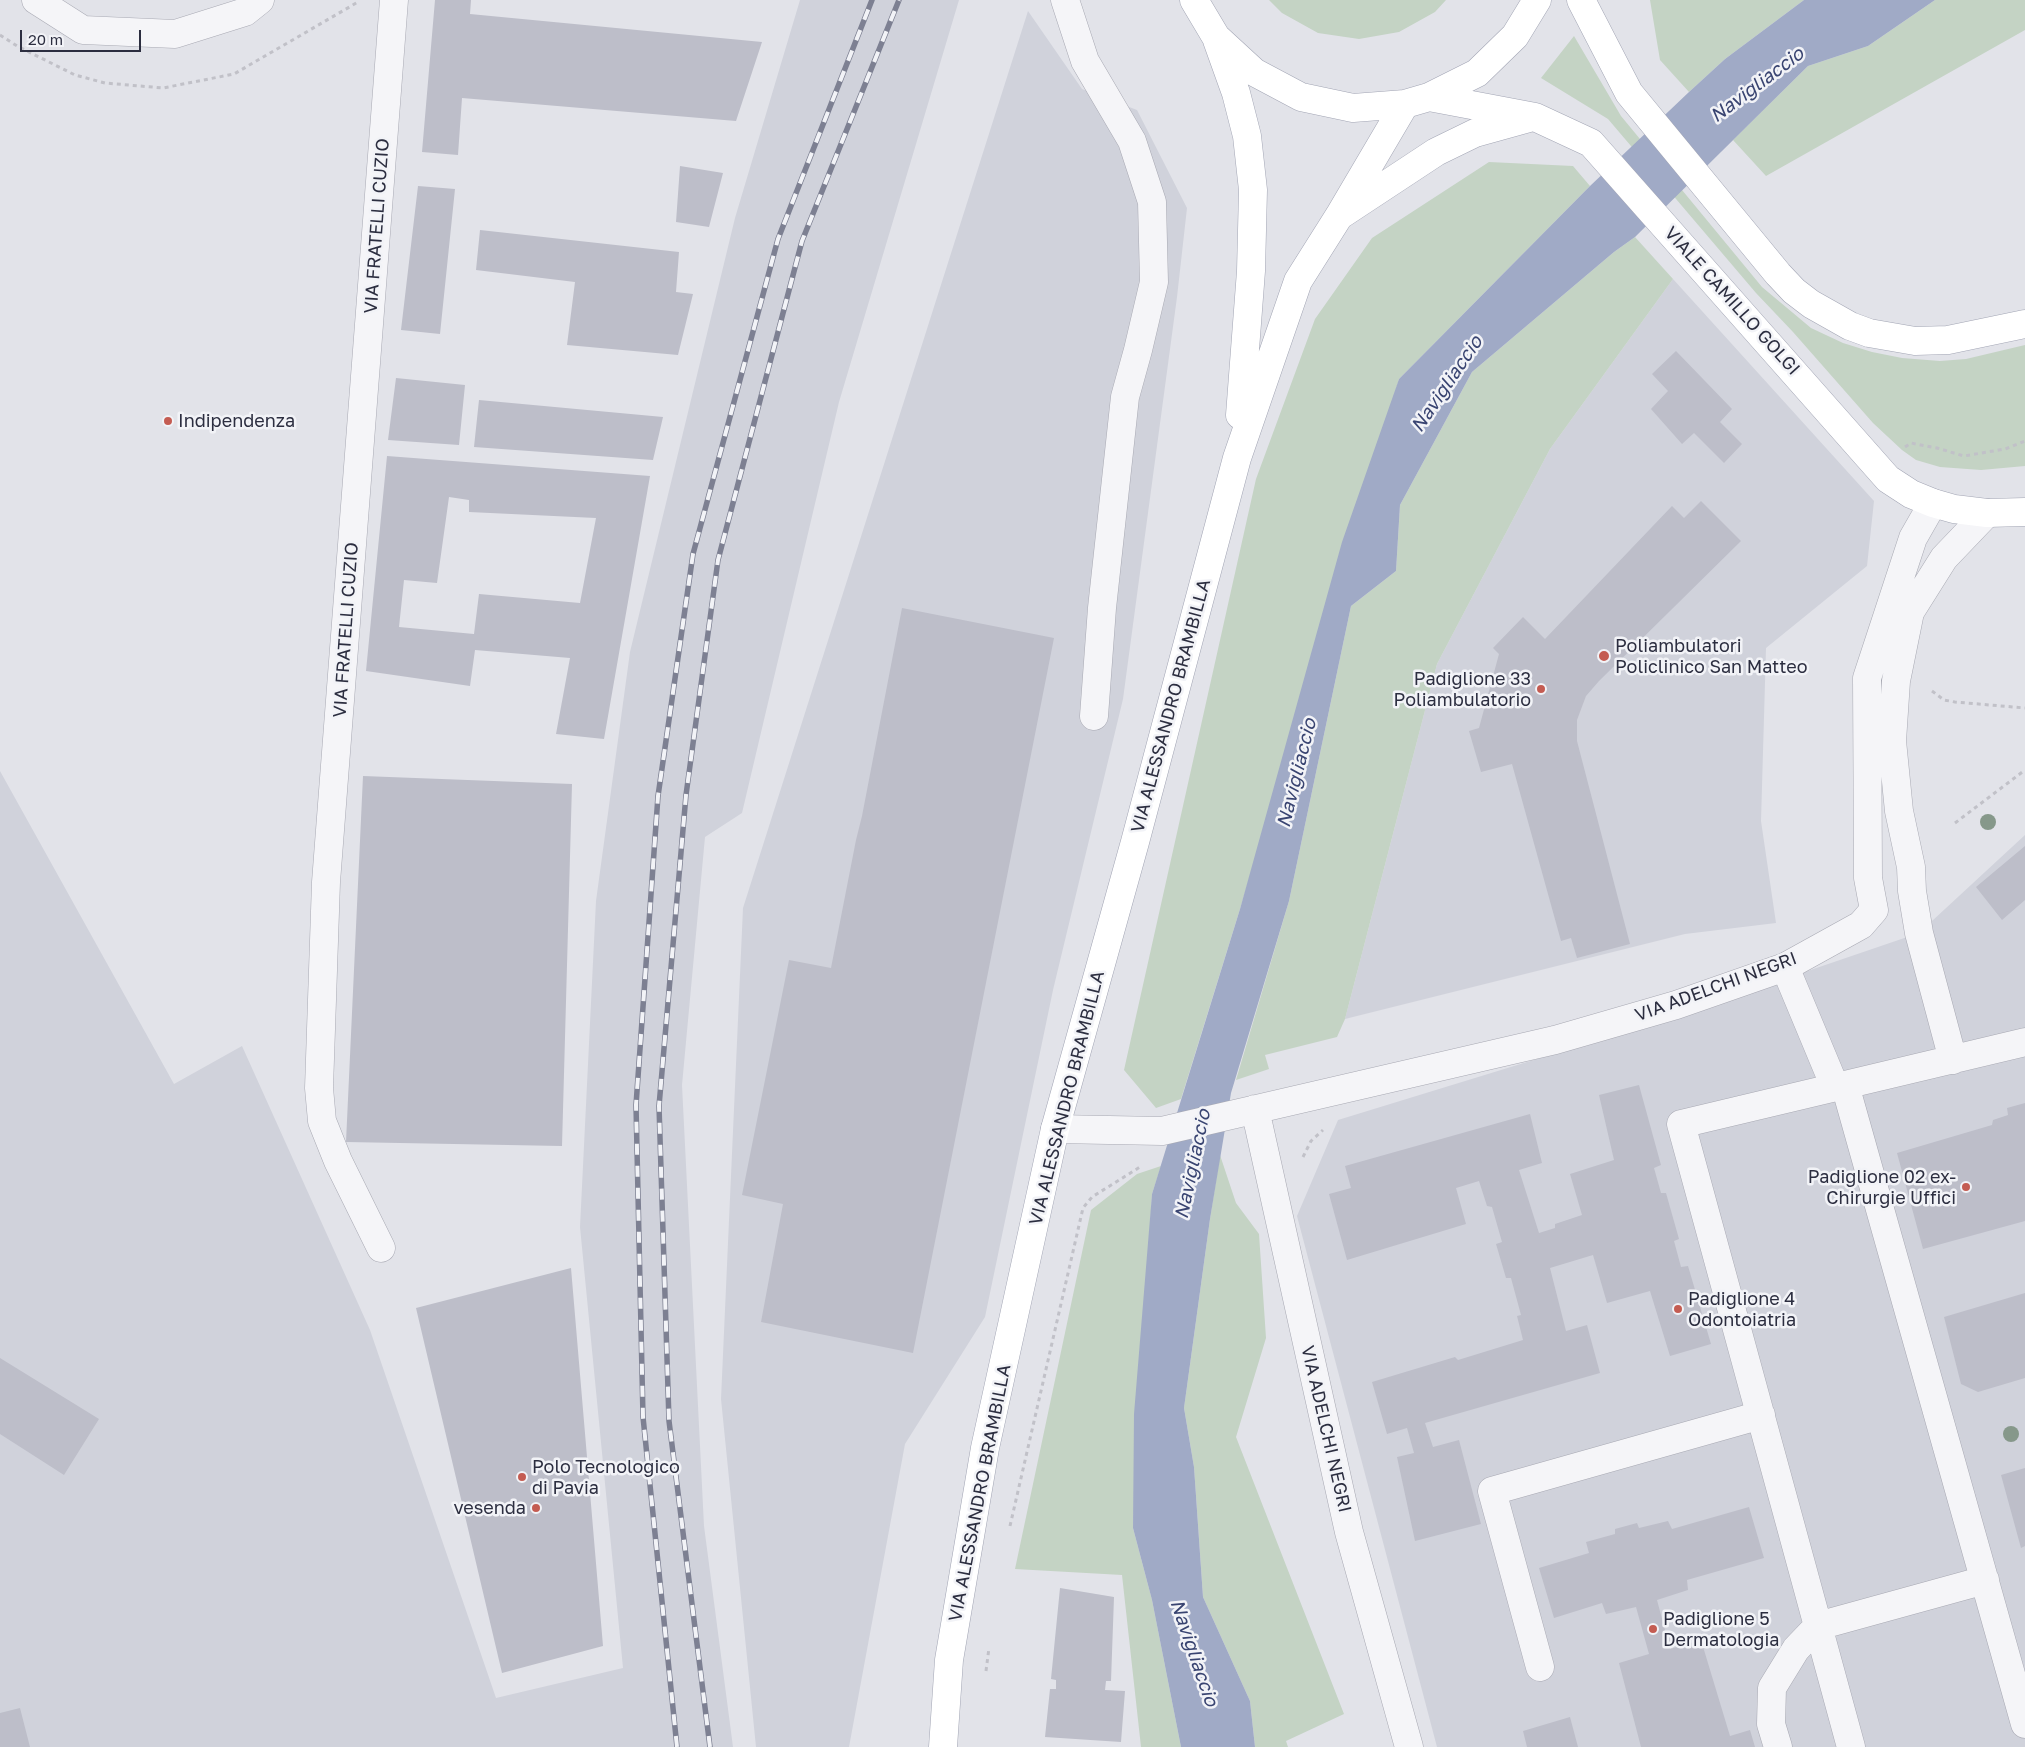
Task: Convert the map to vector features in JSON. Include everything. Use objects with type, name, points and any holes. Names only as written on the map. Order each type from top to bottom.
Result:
[{"type":"main road","points":[[1194,0],[1216,37],[1254,72],[1301,97],[1353,108],[1417,100],[1477,72],[1516,36],[1537,0]]},
{"type":"main road","points":[[1581,0],[1629,93],[1794,291],[1828,315],[1856,329],[1890,338],[1915,341],[1948,340],[2025,324]]},
{"type":"main road","name":"VIA ALESSANDRO BRAMBILLA","points":[[1216,37],[1236,93],[1247,136],[1252,190],[1251,272],[1237,458]]},
{"type":"main road","name":"VIA ALESSANDRO BRAMBILLA","points":[[943,1747],[949,1660],[985,1448],[1055,1129],[1135,842],[1237,458],[1298,281],[1417,100]]},
{"type":"main road","name":"VIALE CAMILLO GOLGI","points":[[1417,100],[1535,116],[1591,143],[1888,479],[1911,494],[1954,509],[1987,513],[2025,512]]},
{"type":"main road","name":"VIA ALESSANDRO BRAMBILLA","points":[[1339,216],[1436,152],[1475,133],[1535,116]]},
{"type":"street","points":[[36,0],[84,30],[175,34],[245,12],[260,0]]},
{"type":"street","name":"VIA FRATELLI CUZIO","points":[[381,1248],[338,1161],[322,1121],[320,1088],[326,882],[394,0]]},
{"type":"street","points":[[1065,0],[1085,61],[1132,141],[1152,202],[1154,282],[1125,397],[1102,608],[1094,716]]},
{"type":"street","points":[[1874,910],[1868,878],[1867,678],[1913,538],[1933,503]]},
{"type":"street","points":[[1954,1060],[1919,933],[1912,891],[1911,867],[1899,811],[1892,741],[1896,680],[1910,612],[1944,558],[1987,513]]},
{"type":"street","name":"VIA ADELCHI NEGRI","points":[[1055,1129],[1162,1131],[1555,1040],[1676,1005],[1785,967],[1861,925],[1874,910],[1912,891]]},
{"type":"street","points":[[1785,967],[1840,1086],[1985,1580],[2025,1724]]},
{"type":"street","points":[[1851,1747],[1681,1124],[2025,1042]]},
{"type":"street","name":"VIA ADELCHI NEGRI","points":[[1255,1109],[1349,1532],[1409,1747]]},
{"type":"street","points":[[1540,1667],[1492,1491],[1761,1415]]},
{"type":"street","points":[[1778,1747],[1771,1724],[1772,1688],[1796,1649],[1818,1626],[1985,1580]]},
{"type":"path","points":[[1930,690],[1944,700],[2025,708]]},
{"type":"path","points":[[1955,823],[2025,770]]},
{"type":"path","points":[[1008,1533],[1083,1208],[1092,1197],[1156,1157],[1162,1131]]},
{"type":"path","points":[[985,1679],[991,1640]]},
{"type":"shaded area","points":[[800,0],[959,0],[839,402],[742,813],[705,837],[682,1085],[704,1526],[733,1747],[0,1747],[0,771],[174,1084],[242,1046],[370,1330],[496,1698],[623,1668],[580,1227],[596,901],[630,652],[735,218]]},
{"type":"shaded area","points":[[1028,11],[1082,89],[1137,110],[1187,208],[1177,297],[1123,699],[1053,990],[985,1317],[905,1444],[849,1747],[756,1747],[721,1399],[743,908]]},
{"type":"shaded area","name":"Poliambulatori Policlinico San Matteo","points":[[1673,279],[1874,501],[1867,566],[1766,648],[1761,821],[1776,923],[1685,934],[1345,1019],[1437,664],[1550,449]]},
{"type":"shaded area","points":[[2025,835],[2025,1747],[1437,1747],[1297,1216],[1338,1120],[1664,1020],[1919,933]]},
{"type":"green space","points":[[1269,0],[1446,0],[1435,12],[1399,32],[1359,39],[1318,33],[1282,13]]},
{"type":"green space","points":[[1650,0],[1804,0],[1725,59],[1689,92],[1660,60]]},
{"type":"green space","points":[[1935,0],[2025,0],[2025,30],[1766,176],[1733,140],[1808,66],[1868,46]]},
{"type":"green space","points":[[1574,36],[1621,116],[1762,287],[1811,328],[1843,343],[1872,352],[1902,358],[1940,361],[1966,359],[2025,345],[2025,466],[1981,470],[1940,467],[1916,460],[1902,450],[1873,423],[1756,293],[1608,119],[1541,78]]},
{"type":"green space","points":[[1489,162],[1573,166],[1590,186],[1399,379],[1181,1099],[1156,1108],[1124,1070],[1256,479],[1315,319],[1372,238]]},
{"type":"green space","points":[[1635,237],[1673,279],[1550,449],[1437,664],[1345,1019],[1337,1037],[1265,1055],[1269,1069],[1236,1080],[1289,901],[1351,606],[1396,571],[1400,505],[1472,372],[1614,252]]},
{"type":"green space","points":[[1220,1155],[1236,1203],[1259,1234],[1266,1338],[1236,1437],[1344,1714],[1286,1741],[1288,1747],[1255,1747],[1250,1701],[1203,1597],[1194,1467],[1184,1408]]},
{"type":"green space","points":[[1161,1166],[1152,1194],[1133,1528],[1152,1600],[1181,1747],[1141,1747],[1122,1575],[1015,1569],[1091,1210],[1137,1174]]},
{"type":"water","name":"Navigliaccio","points":[[1804,0],[1935,0],[1868,46],[1808,66],[1635,237],[1614,252],[1472,372],[1400,505],[1396,571],[1351,606],[1289,901],[1231,1093],[1210,1219],[1184,1408],[1194,1467],[1203,1597],[1250,1701],[1255,1747],[1181,1747],[1152,1600],[1133,1528],[1134,1414],[1152,1194],[1240,909],[1342,542],[1399,379],[1590,186],[1689,92],[1725,59]]},
{"type":"building","points":[[435,0],[471,0],[470,14],[762,42],[736,121],[462,98],[458,155],[422,152]]},
{"type":"building","points":[[680,166],[723,173],[709,227],[676,222]]},
{"type":"building","points":[[418,186],[455,189],[440,334],[401,330]]},
{"type":"building","points":[[480,230],[679,252],[676,292],[693,294],[678,355],[567,345],[575,282],[476,270]]},
{"type":"building","points":[[1676,351],[1732,409],[1720,422],[1742,444],[1724,463],[1694,433],[1682,444],[1651,409],[1668,391],[1652,374]]},
{"type":"building","points":[[396,378],[465,385],[459,445],[388,440]]},
{"type":"building","points":[[479,400],[663,417],[653,460],[474,447]]},
{"type":"building","points":[[387,456],[650,476],[604,739],[556,734],[570,658],[475,650],[470,686],[366,671]],"holes":[[[449,497],[469,500],[469,512],[596,518],[580,603],[479,594],[474,634],[399,627],[404,580],[437,583]]]},
{"type":"building","points":[[1701,501],[1741,541],[1599,681],[1586,696],[1577,720],[1577,741],[1630,944],[1577,958],[1571,938],[1561,941],[1512,764],[1481,772],[1469,731],[1479,728],[1499,654],[1493,648],[1523,617],[1545,639],[1672,506],[1684,518]]},
{"type":"building","points":[[902,608],[1054,638],[913,1353],[761,1322],[783,1204],[742,1195],[789,960],[831,968]]},
{"type":"building","points":[[363,776],[572,784],[562,1146],[346,1142]]},
{"type":"building","points":[[2025,846],[2025,900],[2002,920],[1976,887]]},
{"type":"building","name":"Padiglione 4 Odontoiatria","points":[[1639,1085],[1661,1165],[1654,1168],[1661,1193],[1666,1193],[1679,1239],[1674,1241],[1681,1267],[1688,1266],[1711,1344],[1670,1356],[1650,1291],[1607,1303],[1593,1255],[1550,1268],[1566,1331],[1587,1325],[1600,1373],[1425,1423],[1433,1447],[1459,1440],[1481,1524],[1415,1541],[1397,1457],[1414,1453],[1407,1428],[1387,1434],[1372,1382],[1455,1357],[1458,1360],[1523,1340],[1517,1316],[1521,1315],[1511,1278],[1506,1278],[1496,1244],[1502,1242],[1492,1207],[1487,1206],[1479,1181],[1456,1188],[1466,1224],[1347,1260],[1329,1194],[1351,1188],[1345,1166],[1530,1114],[1542,1163],[1519,1170],[1539,1233],[1555,1228],[1555,1224],[1582,1215],[1570,1174],[1614,1160],[1599,1095]]},
{"type":"building","name":"Padiglione 02 ex- Chirurgie Uffici","points":[[2025,1103],[2025,1221],[1923,1249],[1897,1153],[1992,1125],[1993,1120],[2008,1115],[2007,1108]]},
{"type":"building","name":"Polo Tecnologico di Pavia","points":[[571,1268],[603,1646],[502,1673],[416,1308]]},
{"type":"building","points":[[2025,1293],[2025,1378],[1978,1392],[1961,1384],[1944,1317]]},
{"type":"building","points":[[0,1358],[99,1419],[64,1475],[0,1434]]},
{"type":"building","points":[[2025,1468],[2025,1546],[2021,1548],[2001,1475]]},
{"type":"building","name":"Padiglione 5 Dermatologia","points":[[1749,1507],[1764,1558],[1687,1580],[1688,1590],[1657,1600],[1670,1649],[1701,1640],[1730,1736],[1750,1730],[1755,1747],[1641,1747],[1619,1663],[1649,1654],[1636,1607],[1606,1614],[1602,1603],[1554,1618],[1539,1568],[1589,1553],[1586,1542],[1615,1534],[1615,1529],[1637,1523],[1639,1528],[1668,1521],[1672,1529]]},
{"type":"building","points":[[1060,1588],[1114,1597],[1111,1681],[1106,1681],[1105,1690],[1125,1691],[1121,1742],[1045,1737],[1050,1689],[1056,1689],[1056,1680],[1051,1679]]},
{"type":"building","points":[[20,1708],[30,1747],[0,1747],[0,1713]]},
{"type":"building","points":[[1570,1717],[1578,1747],[1527,1747],[1523,1731]]},
{"type":"railway","points":[[677,1747],[643,1417],[636,1105],[658,796],[693,554],[778,239],[872,0]]},
{"type":"railway","points":[[710,1747],[669,1421],[659,1106],[686,795],[718,560],[802,241],[899,0]]},
{"type":"place","name":"Indipendenza","points":[[168,421]]},
{"type":"place","name":"Poliambulatori Policlinico San Matteo","points":[[1604,656]]},
{"type":"place","name":"Padiglione 33 Poliambulatorio","points":[[1541,689]]},
{"type":"place","name":"Padiglione 02 ex- Chirurgie Uffici","points":[[1966,1187]]},
{"type":"place","name":"Padiglione 4 Odontoiatria","points":[[1678,1309]]},
{"type":"place","name":"Polo Tecnologico di Pavia","points":[[522,1477]]},
{"type":"place","name":"vesenda","points":[[536,1508]]},
{"type":"place","name":"Padiglione 5 Dermatologia","points":[[1653,1629]]}]
